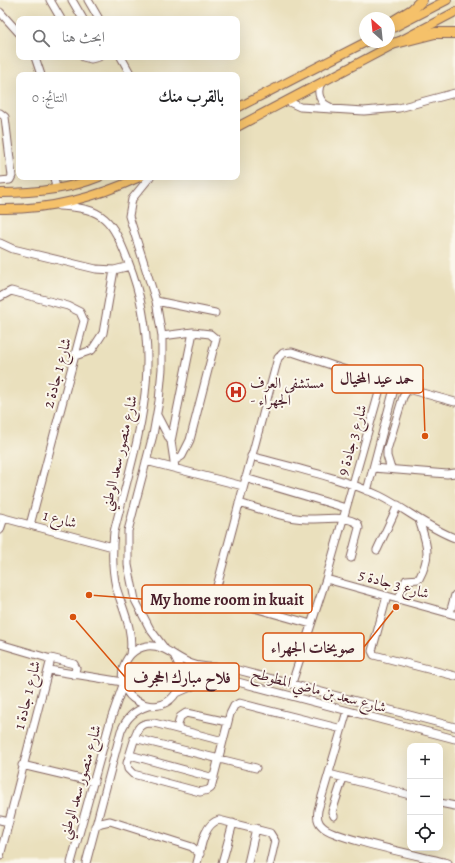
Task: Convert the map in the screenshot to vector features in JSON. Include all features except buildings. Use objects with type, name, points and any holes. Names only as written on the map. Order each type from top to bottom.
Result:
[{"type":"highway","points":[[395,20],[412,10],[422,0]]},
{"type":"highway","points":[[395,43],[436,34],[455,32]]},
{"type":"main road","points":[[395,27],[447,0]]},
{"type":"main road","points":[[395,42],[455,12]]},
{"type":"main road","points":[[240,106],[359,46]]},
{"type":"main road","points":[[240,125],[385,48]]},
{"type":"main road","points":[[0,193],[56,189],[74,186],[91,180]]},
{"type":"main road","points":[[0,209],[55,206],[112,190],[134,180]]},
{"type":"street","points":[[50,0],[58,16]]},
{"type":"street","points":[[72,0],[81,16]]},
{"type":"street","points":[[88,0],[97,16]]},
{"type":"street","points":[[0,12],[16,30]]},
{"type":"street","points":[[36,60],[40,72]]},
{"type":"street","points":[[123,60],[130,72]]},
{"type":"street","points":[[321,83],[319,90],[320,98],[324,104],[330,108]]},
{"type":"street","points":[[287,101],[300,107],[364,111],[399,108],[455,93]]},
{"type":"street","points":[[0,113],[5,117],[12,176],[10,180],[0,181]]},
{"type":"street","points":[[54,180],[56,189]]},
{"type":"street","name":"شارع منصور سعد الوطني","points":[[147,180],[132,198],[129,216],[136,243],[156,301],[162,336],[161,375],[157,416],[128,531],[128,565],[135,600],[150,629],[165,649]]},
{"type":"street","name":"شارع منصور سعد الوطني","points":[[55,206],[80,207],[99,214],[115,232],[130,266],[142,307],[147,341],[148,372],[144,407],[138,441],[114,532],[113,547],[116,585],[132,636],[130,655]]},
{"type":"street","points":[[123,249],[126,243],[130,241],[136,243]]},
{"type":"street","points":[[0,243],[19,250],[96,269],[114,270],[130,266]]},
{"type":"street","points":[[75,356],[92,350],[103,333],[114,270]]},
{"type":"street","name":"شارع 1 جادة 2","points":[[0,297],[11,291],[77,309],[84,318],[84,325],[30,525]]},
{"type":"street","points":[[156,301],[215,313]]},
{"type":"street","points":[[162,336],[193,332],[213,334],[216,342],[190,440],[182,456],[174,464]]},
{"type":"street","points":[[174,464],[171,440],[193,332]]},
{"type":"street","points":[[311,624],[219,598],[216,594],[245,478],[278,358],[283,353],[292,352],[382,382],[455,402]]},
{"type":"street","name":"شارع 3 جادة 9","points":[[292,683],[326,579],[382,382]]},
{"type":"street","points":[[367,491],[395,385]]},
{"type":"street","points":[[391,469],[387,456],[387,450],[403,398],[408,389]]},
{"type":"street","points":[[157,416],[171,440]]},
{"type":"street","points":[[251,456],[353,485],[398,505],[438,532],[455,538]]},
{"type":"street","points":[[146,461],[174,464],[243,486]]},
{"type":"street","points":[[373,468],[447,474],[455,473]]},
{"type":"street","points":[[245,478],[346,508]]},
{"type":"street","points":[[239,503],[300,519],[343,519],[355,522],[359,526],[351,558]]},
{"type":"street","points":[[377,550],[398,505]]},
{"type":"street","points":[[0,530],[2,517]]},
{"type":"street","name":"شارع 1","points":[[2,517],[113,547]]},
{"type":"street","points":[[399,599],[406,580],[419,579],[428,553],[428,547],[420,520]]},
{"type":"street","name":"شارع 3 جادة 5","points":[[326,579],[452,614]]},
{"type":"street","points":[[452,614],[455,595]]},
{"type":"street","points":[[387,596],[372,651],[374,655],[455,676]]},
{"type":"street","name":"شارع 1 جادة 1","points":[[0,644],[51,658],[49,670],[22,765],[0,856]]},
{"type":"street","points":[[147,646],[156,646],[165,649],[175,657],[180,665],[182,675],[181,684],[176,693],[169,700],[160,705],[150,706],[134,700],[123,684],[122,672],[125,663],[130,655],[138,649],[147,646]]},
{"type":"street","name":"شارع سعد بن ماضي المطوطح","points":[[175,657],[202,667],[225,667],[292,683],[455,728]]},
{"type":"street","points":[[51,658],[74,664],[76,668],[74,675]]},
{"type":"street","points":[[49,670],[123,684]]},
{"type":"street","name":"شارع سعد بن ماضي المطوطح","points":[[176,693],[202,682],[234,681],[455,739]]},
{"type":"street","name":"شارع منصور سعد الوطني","points":[[71,863],[110,722],[123,684]]},
{"type":"street","points":[[223,741],[154,723],[144,723],[138,728],[127,766],[131,773],[196,791],[203,792],[208,790],[211,788],[214,778],[232,709],[236,704],[241,702],[342,729]]},
{"type":"street","name":"شارع منصور سعد الوطني","points":[[87,861],[120,733],[124,724],[132,713],[150,706]]},
{"type":"street","points":[[348,711],[318,813],[320,824],[327,830],[358,840],[448,863]]},
{"type":"street","points":[[176,729],[180,717],[186,714],[228,722]]},
{"type":"street","points":[[120,733],[132,746],[214,778]]},
{"type":"street","points":[[116,749],[124,746],[132,746],[218,760],[256,768]]},
{"type":"street","points":[[22,765],[94,782]]},
{"type":"street","points":[[329,774],[407,794]]},
{"type":"street","points":[[334,816],[332,812],[343,778]]},
{"type":"street","points":[[443,804],[455,806]]},
{"type":"street","points":[[0,820],[9,822]]},
{"type":"street","points":[[197,863],[207,831],[212,823],[220,820],[266,830],[273,836],[275,847],[270,863]]},
{"type":"street","points":[[96,826],[110,821],[192,847],[200,854]]},
{"type":"street","points":[[222,863],[233,823]]},
{"type":"street","points":[[248,863],[256,828]]},
{"type":"place","name":"مستشفى العرف - الجهراء","points":[[236,392]]},
{"type":"place","name":"حمد عيد المخيال","points":[[425,436]]},
{"type":"place","name":"My home room in kuait","points":[[89,595]]},
{"type":"place","name":"صويخات الجهراء","points":[[396,607]]},
{"type":"place","name":"فلاح مبارك الحجرف","points":[[73,617]]}]
